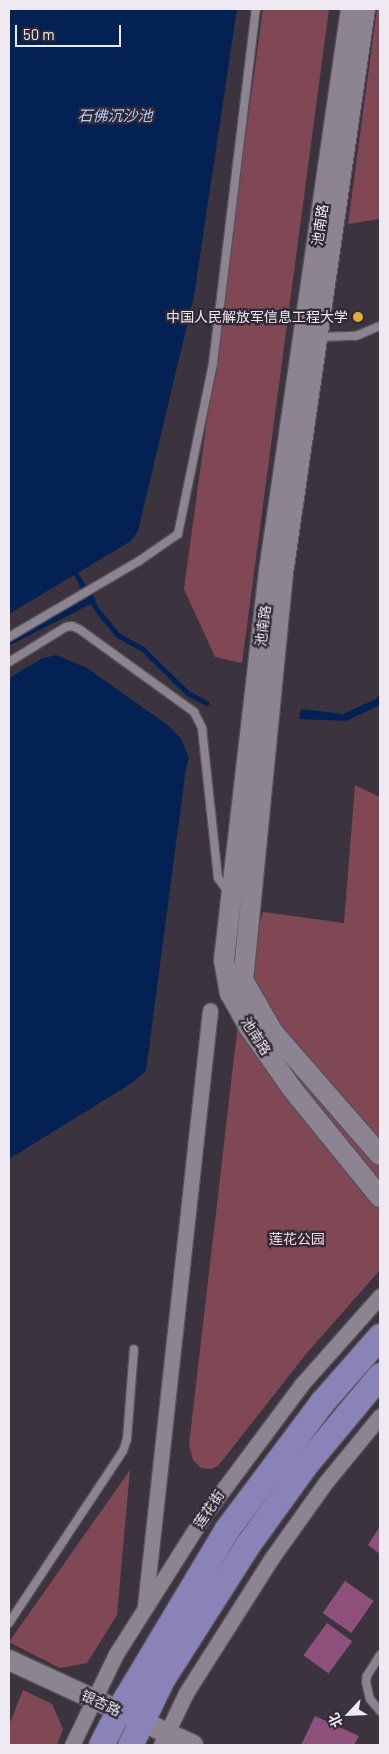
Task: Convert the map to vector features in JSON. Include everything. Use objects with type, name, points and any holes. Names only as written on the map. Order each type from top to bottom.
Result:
[{"type":"main road","name":"莲花街","points":[[102,1745],[118,1711],[227,1529],[306,1423],[380,1336]]},
{"type":"main road","points":[[130,1745],[162,1679],[248,1544],[311,1458],[380,1375]]},
{"type":"street","name":"池南路","points":[[351,9],[269,571],[224,960],[230,993],[248,1026],[293,1090],[380,1197]]},
{"type":"street","name":"池南路","points":[[365,9],[283,573],[243,980],[273,1032],[380,1155]]},
{"type":"street","points":[[146,1606],[210,1011]]},
{"type":"street","name":"莲花街","points":[[72,1745],[116,1654],[205,1514],[263,1433],[301,1385],[380,1296]]},
{"type":"street","points":[[164,1739],[186,1693],[271,1559],[326,1482],[380,1416]]},
{"type":"street","name":"银杏路","points":[[9,1660],[142,1722],[164,1739],[193,1745]]},
{"type":"lane","points":[[9,637],[139,561],[178,534],[213,363],[256,9]]},
{"type":"lane","points":[[318,337],[356,336],[380,326]]},
{"type":"lane","points":[[9,662],[66,627],[72,626],[79,629],[194,712],[202,728],[218,878],[226,889],[232,892]]},
{"type":"lane","points":[[9,1623],[123,1451],[127,1439],[134,1350]]},
{"type":"lane","points":[[380,1655],[367,1676],[366,1682],[370,1699],[380,1711]]},
{"type":"green space","points":[[263,9],[329,9],[242,663],[215,657],[184,589]]},
{"type":"green space","points":[[377,9],[380,9],[380,219],[348,224]]},
{"type":"green space","name":"莲花公园","points":[[355,785],[380,797],[380,1270],[306,1354],[218,1466],[211,1469],[201,1468],[193,1460],[189,1445],[243,980],[263,912],[344,923]]},
{"type":"green space","points":[[130,1470],[117,1615],[87,1663],[60,1668],[9,1642]]},
{"type":"green space","points":[[23,1690],[52,1704],[63,1729],[57,1745],[9,1745],[9,1725]]},
{"type":"water","name":"石佛沉沙池","points":[[9,9],[237,9],[194,296],[138,531],[131,541],[9,614]]},
{"type":"water","points":[[93,595],[96,601],[9,646],[9,638]]},
{"type":"water","points":[[56,655],[87,668],[169,726],[182,740],[189,759],[186,768],[146,1071],[132,1083],[9,1159],[9,678],[43,658]]},
{"type":"water","points":[[380,694],[380,705],[346,721],[299,719],[301,709],[343,714],[376,699]]},
{"type":"building","points":[[380,1526],[380,1554],[368,1545]]},
{"type":"building","points":[[345,1581],[374,1601],[351,1633],[323,1613]]},
{"type":"building","points":[[327,1623],[352,1641],[329,1674],[303,1655]]},
{"type":"building","points":[[315,1716],[359,1736],[354,1745],[301,1745]]},
{"type":"waterway","points":[[76,574],[99,612],[118,635],[143,649],[188,693],[207,703]]},
{"type":"place","name":"中国人民解放军信息工程大学","points":[[358,317]]}]
